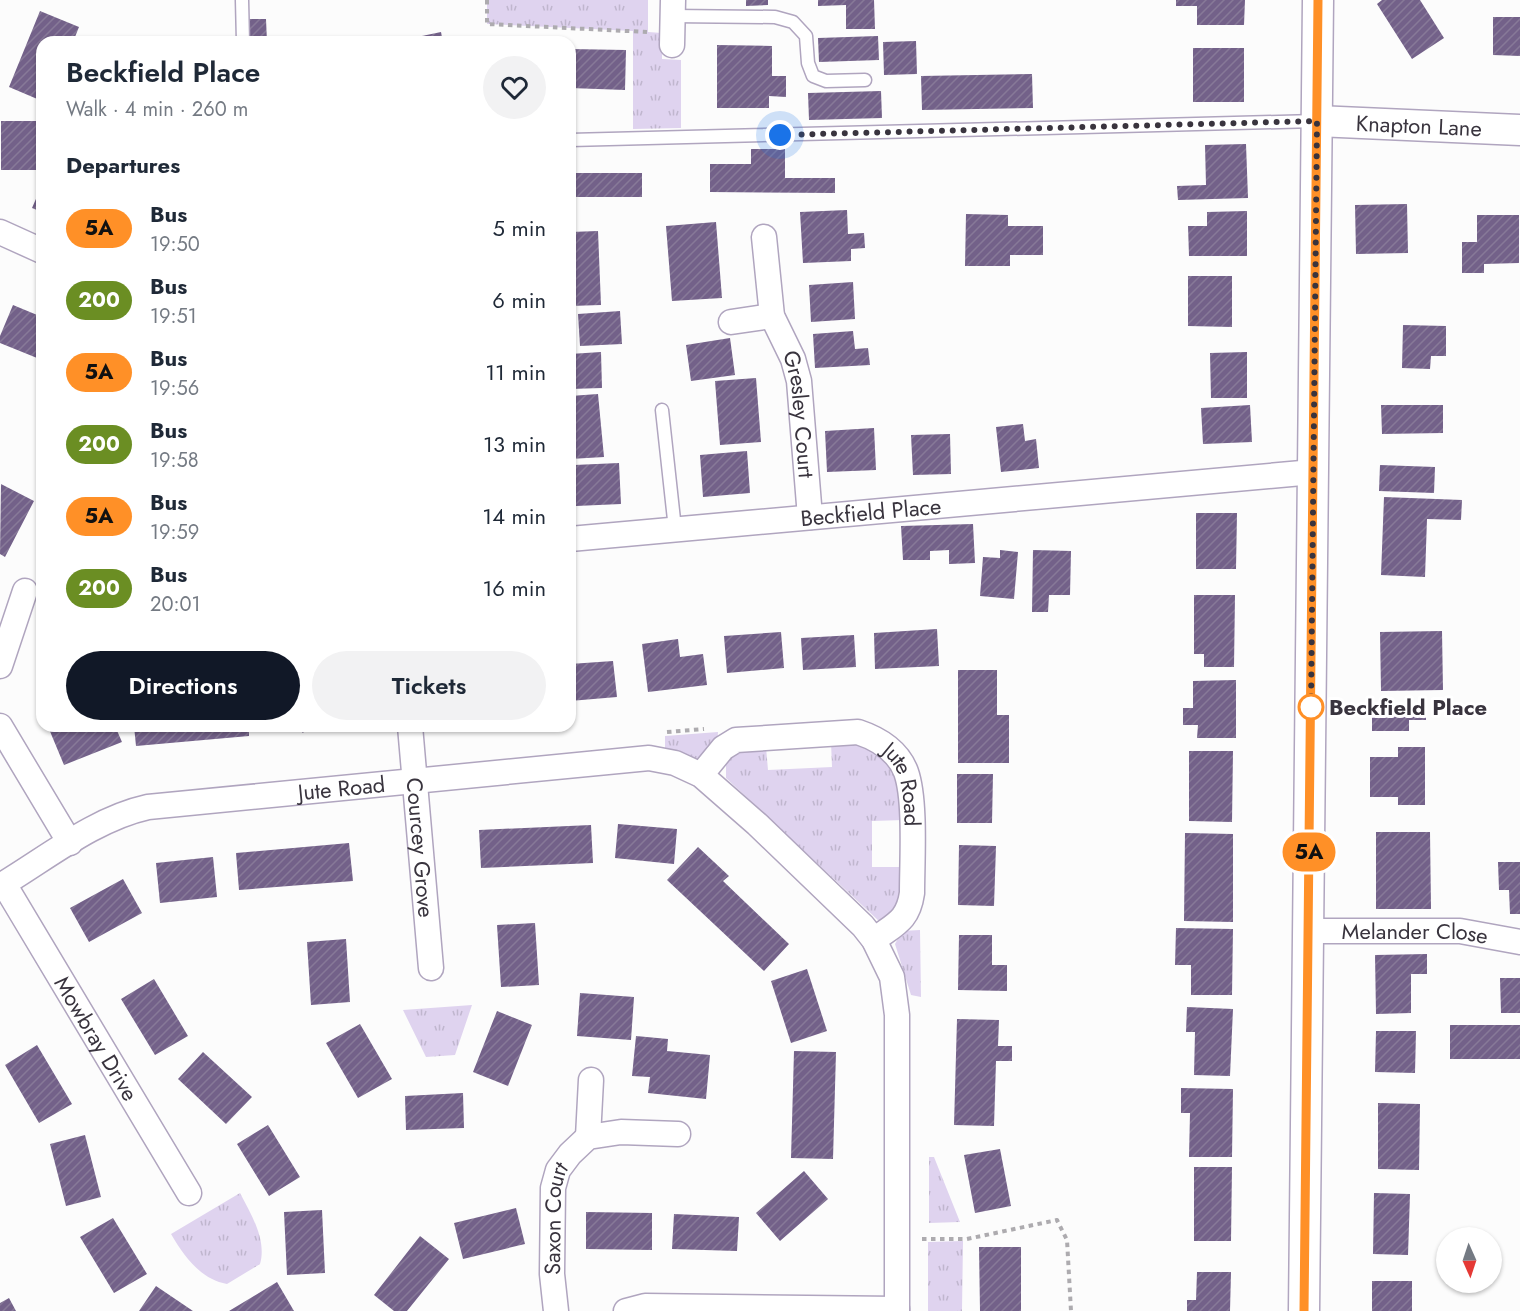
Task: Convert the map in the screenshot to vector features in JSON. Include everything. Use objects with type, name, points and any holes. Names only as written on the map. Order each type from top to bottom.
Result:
[{"type":"street","points":[[1304,1311],[1318,0]]},
{"type":"street","name":"Knapton Lane","points":[[1317,121],[1520,130]]},
{"type":"street","points":[[0,232],[36,248]]},
{"type":"street","name":"Gresley Court","points":[[764,237],[772,316],[793,359],[799,381],[810,517]]},
{"type":"street","points":[[731,322],[772,316]]},
{"type":"street","name":"Beckfield Place","points":[[576,538],[1313,472]]},
{"type":"street","points":[[0,666],[25,591]]},
{"type":"street","points":[[0,726],[70,843]]},
{"type":"street","name":"Courcey Grove","points":[[411,732],[431,968]]},
{"type":"street","name":"Jute Road","points":[[701,775],[723,748],[736,740],[858,732],[877,738],[893,752],[906,772],[911,799],[912,893],[910,908],[905,917],[874,940]]},
{"type":"street","name":"Jute Road","points":[[2,885],[109,820],[129,811],[148,807],[649,758],[675,763],[701,775],[757,824],[849,911],[874,940],[892,977],[897,1015],[897,1310]]},
{"type":"street","name":"Mowbray Drive","points":[[2,885],[189,1193]]},
{"type":"street","name":"Melander Close","points":[[1309,931],[1460,931],[1520,942]]},
{"type":"street","name":"Saxon Court","points":[[588,1137],[591,1080]]},
{"type":"street","name":"Saxon Court","points":[[556,1311],[552,1274],[553,1188],[558,1170],[570,1154],[588,1137],[621,1132],[678,1134]]},
{"type":"street","points":[[626,1311],[645,1306],[897,1310]]},
{"type":"lane","points":[[242,0],[243,36]]},
{"type":"lane","points":[[672,24],[775,17],[793,22],[806,36],[808,63],[813,76],[826,81],[866,80]]},
{"type":"lane","points":[[576,140],[1317,121]]},
{"type":"lane","points":[[662,410],[675,529]]},
{"type":"path","points":[[487,0],[487,24],[672,24]]},
{"type":"path","points":[[896,1239],[967,1239],[1057,1220],[1067,1240],[1071,1311]]},
{"type":"green space","points":[[487,0],[648,0],[648,32],[662,33],[662,59],[681,60],[681,128],[633,129],[633,31],[487,24]]},
{"type":"green space","points":[[718,732],[717,745],[703,758],[694,758],[665,750],[665,736]]},
{"type":"green space","points":[[858,740],[875,748],[904,786],[904,820],[872,821],[872,867],[903,867],[897,914],[880,922],[726,778],[726,760],[734,749],[766,747],[768,770],[832,767],[831,742]]},
{"type":"green space","points":[[920,930],[921,997],[911,995],[895,944],[902,931]]},
{"type":"green space","points":[[472,1005],[455,1055],[426,1057],[403,1010]]},
{"type":"green space","points":[[929,1157],[934,1157],[960,1222],[929,1223]]},
{"type":"green space","points":[[240,1193],[257,1227],[262,1255],[260,1264],[227,1284],[201,1272],[187,1258],[171,1234]]},
{"type":"green space","points":[[963,1241],[962,1311],[928,1311],[928,1242]]},
{"type":"building","points":[[746,0],[768,0],[768,5],[746,6]]},
{"type":"building","points":[[818,0],[874,0],[875,29],[846,29],[846,5],[818,6]]},
{"type":"building","points":[[1176,0],[1245,0],[1244,25],[1197,25],[1197,6],[1176,6]]},
{"type":"building","points":[[1382,0],[1420,0],[1444,38],[1412,59],[1377,4]]},
{"type":"building","points":[[40,11],[79,27],[75,36],[36,36],[36,98],[9,87]]},
{"type":"building","points":[[1493,17],[1520,17],[1520,56],[1493,55]]},
{"type":"building","points":[[247,19],[266,19],[267,36],[248,36]]},
{"type":"building","points":[[441,32],[442,36],[422,36]]},
{"type":"building","points":[[878,36],[879,60],[819,62],[818,38]]},
{"type":"building","points":[[916,41],[917,74],[884,75],[883,42]]},
{"type":"building","points":[[717,45],[772,46],[772,76],[786,76],[786,97],[769,96],[769,108],[717,108]]},
{"type":"building","points":[[1193,48],[1244,48],[1244,102],[1193,102]]},
{"type":"building","points":[[576,49],[626,50],[625,90],[576,88]]},
{"type":"building","points":[[1032,74],[1033,108],[922,110],[921,76]]},
{"type":"building","points":[[881,91],[882,118],[809,120],[808,93]]},
{"type":"building","points":[[1,121],[36,121],[36,170],[1,170]]},
{"type":"building","points":[[1246,144],[1248,198],[1178,200],[1177,186],[1206,185],[1205,145]]},
{"type":"building","points":[[751,149],[785,149],[785,178],[835,178],[835,193],[710,192],[710,164],[751,164]]},
{"type":"building","points":[[576,173],[642,173],[642,197],[576,197]]},
{"type":"building","points":[[1407,204],[1408,253],[1356,254],[1355,205]]},
{"type":"building","points":[[847,210],[848,234],[864,233],[865,248],[851,249],[851,261],[803,263],[800,212]]},
{"type":"building","points":[[1247,211],[1247,256],[1189,256],[1188,226],[1207,226],[1207,212]]},
{"type":"building","points":[[966,214],[1008,215],[1008,226],[1043,226],[1043,255],[1010,255],[1010,266],[965,266]]},
{"type":"building","points":[[1477,215],[1519,215],[1519,263],[1484,264],[1484,273],[1462,273],[1462,242],[1477,242]]},
{"type":"building","points":[[716,222],[722,298],[672,301],[666,226]]},
{"type":"building","points":[[598,231],[601,305],[576,306],[576,232]]},
{"type":"building","points":[[1188,276],[1232,276],[1232,327],[1188,326]]},
{"type":"building","points":[[853,282],[855,319],[811,322],[809,285]]},
{"type":"building","points":[[13,305],[36,315],[36,358],[0,343],[0,336]]},
{"type":"building","points":[[620,311],[622,344],[580,346],[578,314]]},
{"type":"building","points":[[1403,325],[1446,326],[1446,356],[1431,356],[1430,369],[1402,368]]},
{"type":"building","points":[[853,331],[855,349],[868,348],[870,365],[815,368],[813,334]]},
{"type":"building","points":[[730,338],[735,375],[691,381],[686,345]]},
{"type":"building","points":[[601,352],[602,388],[576,389],[576,354]]},
{"type":"building","points":[[1247,352],[1247,398],[1211,398],[1210,353]]},
{"type":"building","points":[[756,378],[761,442],[720,445],[715,381]]},
{"type":"building","points":[[598,394],[604,457],[576,459],[576,396]]},
{"type":"building","points":[[1250,405],[1252,442],[1203,444],[1201,408]]},
{"type":"building","points":[[1381,405],[1443,405],[1443,433],[1382,434]]},
{"type":"building","points":[[1023,424],[1025,441],[1036,439],[1039,468],[1001,472],[996,427]]},
{"type":"building","points":[[874,428],[876,470],[827,472],[825,431]]},
{"type":"building","points":[[950,434],[951,474],[913,475],[911,435]]},
{"type":"building","points":[[747,451],[750,493],[703,497],[700,455]]},
{"type":"building","points":[[619,463],[621,504],[576,506],[576,465]]},
{"type":"building","points":[[1380,465],[1435,467],[1434,493],[1379,491]]},
{"type":"building","points":[[1,484],[34,501],[5,557],[0,554]]},
{"type":"building","points":[[1384,497],[1462,500],[1461,520],[1427,519],[1425,577],[1381,575]]},
{"type":"building","points":[[1196,513],[1237,513],[1236,569],[1196,569]]},
{"type":"building","points":[[973,524],[975,563],[949,564],[949,550],[930,551],[930,560],[903,560],[901,526]]},
{"type":"building","points":[[1000,550],[1018,552],[1014,599],[980,596],[983,557],[1000,558]]},
{"type":"building","points":[[1033,550],[1071,551],[1070,595],[1049,595],[1048,612],[1032,612]]},
{"type":"building","points":[[1194,595],[1235,595],[1234,667],[1204,667],[1204,654],[1194,654]]},
{"type":"building","points":[[937,629],[939,666],[875,669],[874,633]]},
{"type":"building","points":[[1442,631],[1443,690],[1381,691],[1380,632]]},
{"type":"building","points":[[781,632],[784,668],[727,673],[724,636]]},
{"type":"building","points":[[854,635],[856,667],[803,670],[801,638]]},
{"type":"building","points":[[678,639],[680,657],[703,654],[707,685],[648,692],[642,644]]},
{"type":"building","points":[[613,661],[617,697],[576,700],[576,664]]},
{"type":"building","points":[[958,670],[997,670],[997,715],[1009,715],[1009,763],[958,763]]},
{"type":"building","points":[[1236,680],[1236,738],[1197,738],[1198,725],[1183,725],[1183,708],[1193,708],[1193,681]]},
{"type":"building","points":[[1372,704],[1426,704],[1426,720],[1409,720],[1409,731],[1372,731]]},
{"type":"building","points":[[50,732],[118,732],[122,742],[64,765]]},
{"type":"building","points":[[135,732],[249,732],[249,736],[136,746]]},
{"type":"building","points":[[1398,747],[1425,747],[1425,805],[1398,805],[1398,797],[1370,797],[1370,757],[1398,757]]},
{"type":"building","points":[[1189,751],[1233,751],[1232,822],[1189,821]]},
{"type":"building","points":[[957,774],[993,774],[992,823],[957,823]]},
{"type":"building","points":[[618,824],[677,829],[674,864],[615,858]]},
{"type":"building","points":[[591,825],[593,863],[481,868],[479,830]]},
{"type":"building","points":[[1376,832],[1430,832],[1431,909],[1376,909]]},
{"type":"building","points":[[1185,833],[1233,834],[1233,922],[1184,921]]},
{"type":"building","points":[[349,843],[353,881],[239,890],[236,853]]},
{"type":"building","points":[[959,845],[996,846],[994,906],[958,905]]},
{"type":"building","points":[[698,847],[729,876],[723,881],[789,944],[764,971],[667,880]]},
{"type":"building","points":[[213,857],[217,897],[160,903],[156,863]]},
{"type":"building","points":[[1498,862],[1520,862],[1520,914],[1510,914],[1509,890],[1499,890]]},
{"type":"building","points":[[123,879],[142,913],[89,942],[70,908]]},
{"type":"building","points":[[535,923],[539,985],[501,987],[497,925]]},
{"type":"building","points":[[1176,928],[1233,929],[1232,995],[1191,995],[1191,965],[1175,965]]},
{"type":"building","points":[[959,935],[992,935],[992,965],[1007,965],[1007,991],[958,990]]},
{"type":"building","points":[[346,939],[350,1002],[311,1005],[307,942]]},
{"type":"building","points":[[1427,954],[1427,974],[1411,974],[1411,1013],[1376,1014],[1375,955]]},
{"type":"building","points":[[807,969],[827,1031],[791,1043],[771,981]]},
{"type":"building","points":[[1500,978],[1520,978],[1520,1013],[1501,1013]]},
{"type":"building","points":[[154,979],[188,1036],[155,1055],[121,999]]},
{"type":"building","points":[[580,993],[634,997],[631,1040],[577,1036]]},
{"type":"building","points":[[1187,1007],[1233,1009],[1230,1076],[1194,1075],[1195,1032],[1186,1032]]},
{"type":"building","points":[[497,1011],[532,1025],[508,1086],[473,1072]]},
{"type":"building","points":[[957,1019],[999,1020],[998,1046],[1012,1046],[1012,1061],[996,1061],[994,1126],[954,1125]]},
{"type":"building","points":[[360,1024],[392,1079],[358,1098],[326,1043]]},
{"type":"building","points":[[1450,1025],[1520,1025],[1520,1059],[1450,1059]]},
{"type":"building","points":[[1376,1031],[1416,1031],[1415,1073],[1375,1072]]},
{"type":"building","points":[[636,1036],[668,1039],[667,1051],[710,1055],[706,1099],[648,1093],[650,1077],[632,1076]]},
{"type":"building","points":[[37,1045],[72,1104],[39,1123],[5,1065]]},
{"type":"building","points":[[794,1051],[836,1052],[833,1159],[791,1158]]},
{"type":"building","points":[[203,1052],[252,1097],[226,1124],[178,1079]]},
{"type":"building","points":[[1181,1088],[1233,1089],[1232,1157],[1189,1157],[1190,1113],[1181,1113]]},
{"type":"building","points":[[463,1093],[464,1128],[406,1130],[405,1096]]},
{"type":"building","points":[[1378,1103],[1420,1104],[1419,1170],[1378,1169]]},
{"type":"building","points":[[268,1125],[300,1177],[269,1196],[237,1144]]},
{"type":"building","points":[[85,1135],[101,1197],[66,1206],[50,1144]]},
{"type":"building","points":[[1000,1149],[1011,1206],[975,1213],[964,1155]]},
{"type":"building","points":[[1194,1167],[1232,1167],[1231,1241],[1194,1241]]},
{"type":"building","points":[[804,1171],[828,1199],[780,1241],[756,1213]]},
{"type":"building","points":[[1374,1193],[1410,1194],[1408,1255],[1373,1254]]},
{"type":"building","points":[[516,1208],[525,1244],[463,1259],[454,1223]]},
{"type":"building","points":[[322,1210],[325,1273],[287,1275],[284,1212]]},
{"type":"building","points":[[586,1212],[652,1213],[652,1250],[586,1249]]},
{"type":"building","points":[[674,1214],[739,1217],[737,1251],[672,1249]]},
{"type":"building","points":[[113,1218],[147,1274],[114,1293],[80,1237]]},
{"type":"building","points":[[420,1236],[449,1259],[407,1311],[394,1311],[374,1295]]},
{"type":"building","points":[[979,1247],[1021,1247],[1021,1311],[980,1311]]},
{"type":"building","points":[[1197,1272],[1231,1272],[1230,1311],[1187,1311],[1187,1300],[1196,1300]]},
{"type":"building","points":[[1372,1281],[1412,1281],[1412,1311],[1372,1311]]},
{"type":"building","points":[[277,1282],[294,1311],[229,1311]]},
{"type":"building","points":[[156,1286],[193,1311],[139,1311]]},
{"type":"building","points":[[9,1298],[16,1311],[0,1311],[0,1303]]},
{"type":"bus line","name":"5A","points":[[1304,1311],[1318,0]]},
{"type":"place","name":"Beckfield Place","points":[[1311,707]]},
{"type":"route","points":[[780,135],[1317,121],[1311,707]]}]
